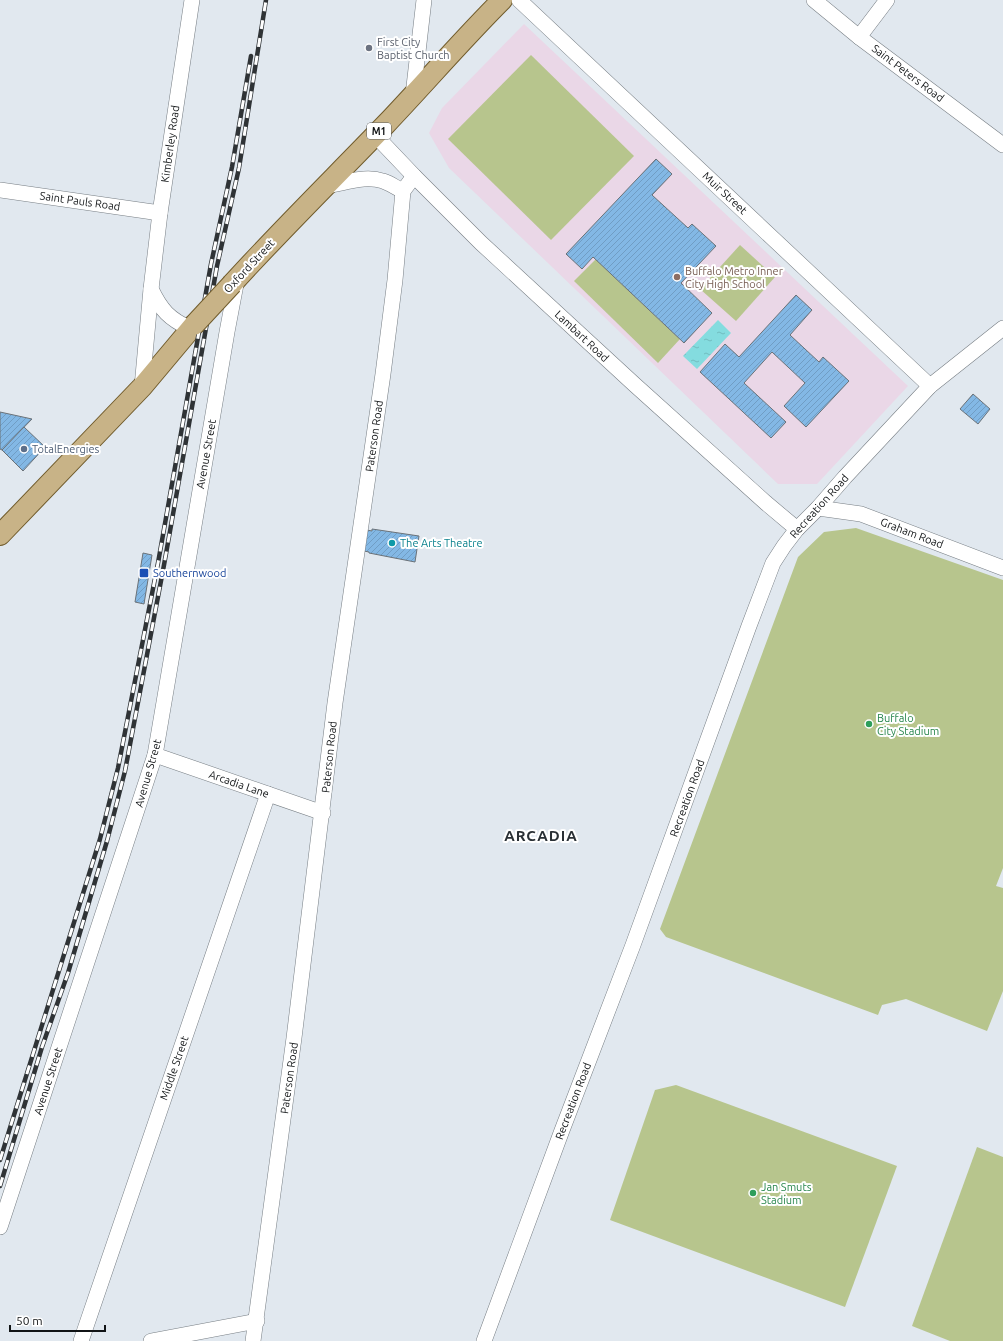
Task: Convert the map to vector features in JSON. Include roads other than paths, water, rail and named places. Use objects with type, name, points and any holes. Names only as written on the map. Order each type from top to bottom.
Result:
[{"type":"main road","name":"Oxford Street","points":[[0,535],[142,387],[192,327],[234,281],[413,95],[483,18],[502,0]]},
{"type":"street","name":"Kimberley Road","points":[[142,387],[160,213],[192,0]]},
{"type":"street","points":[[413,95],[424,0]]},
{"type":"street","name":"Muir Street","points":[[519,0],[930,386]]},
{"type":"street","name":"Saint Peters Road","points":[[814,0],[1003,145]]},
{"type":"street","points":[[859,36],[887,0]]},
{"type":"street","name":"Lambart Road","points":[[375,135],[481,243],[721,462],[797,529]]},
{"type":"street","points":[[324,187],[359,180],[369,180],[383,181],[403,191],[414,176]]},
{"type":"street","name":"Saint Pauls Road","points":[[0,190],[160,213]]},
{"type":"street","name":"Paterson Road","points":[[253,1341],[257,1321],[323,814],[336,702],[386,350],[395,280],[403,191]]},
{"type":"street","name":"Avenue Street","points":[[0,1227],[155,755],[234,281]]},
{"type":"street","points":[[151,289],[159,305],[169,316],[192,327]]},
{"type":"street","name":"Recreation Road","points":[[484,1341],[561,1133],[639,930],[773,564],[797,529],[930,386],[1003,328]]},
{"type":"street","name":"Graham Road","points":[[818,508],[861,514],[1003,568]]},
{"type":"street","name":"Arcadia Lane","points":[[155,755],[323,814]]},
{"type":"street","name":"Middle Street","points":[[81,1341],[268,794]]},
{"type":"street","points":[[151,1341],[257,1321]]},
{"type":"water","points":[[718,320],[731,333],[697,369],[683,356]]},
{"type":"railway","points":[[0,1186],[42,1047],[68,973],[107,841],[125,771],[164,565],[217,266],[239,168],[266,0]]},
{"type":"railway","points":[[0,1160],[100,839],[118,768],[158,563],[211,264],[232,167],[251,56]]},
{"type":"place","name":"First City Baptist Church","points":[[369,48]]},
{"type":"place","name":"Buffalo Metro Inner City High School","points":[[677,277]]},
{"type":"place","name":"TotalEnergies","points":[[24,449]]},
{"type":"place","name":"The Arts Theatre","points":[[392,543]]},
{"type":"place","name":"Southernwood","points":[[144,573]]},
{"type":"place","name":"Buffalo City Stadium","points":[[869,724]]},
{"type":"place","name":"Jan Smuts Stadium","points":[[753,1193]]},
{"type":"district","name":"ARCADIA","points":[[541,836]]}]
